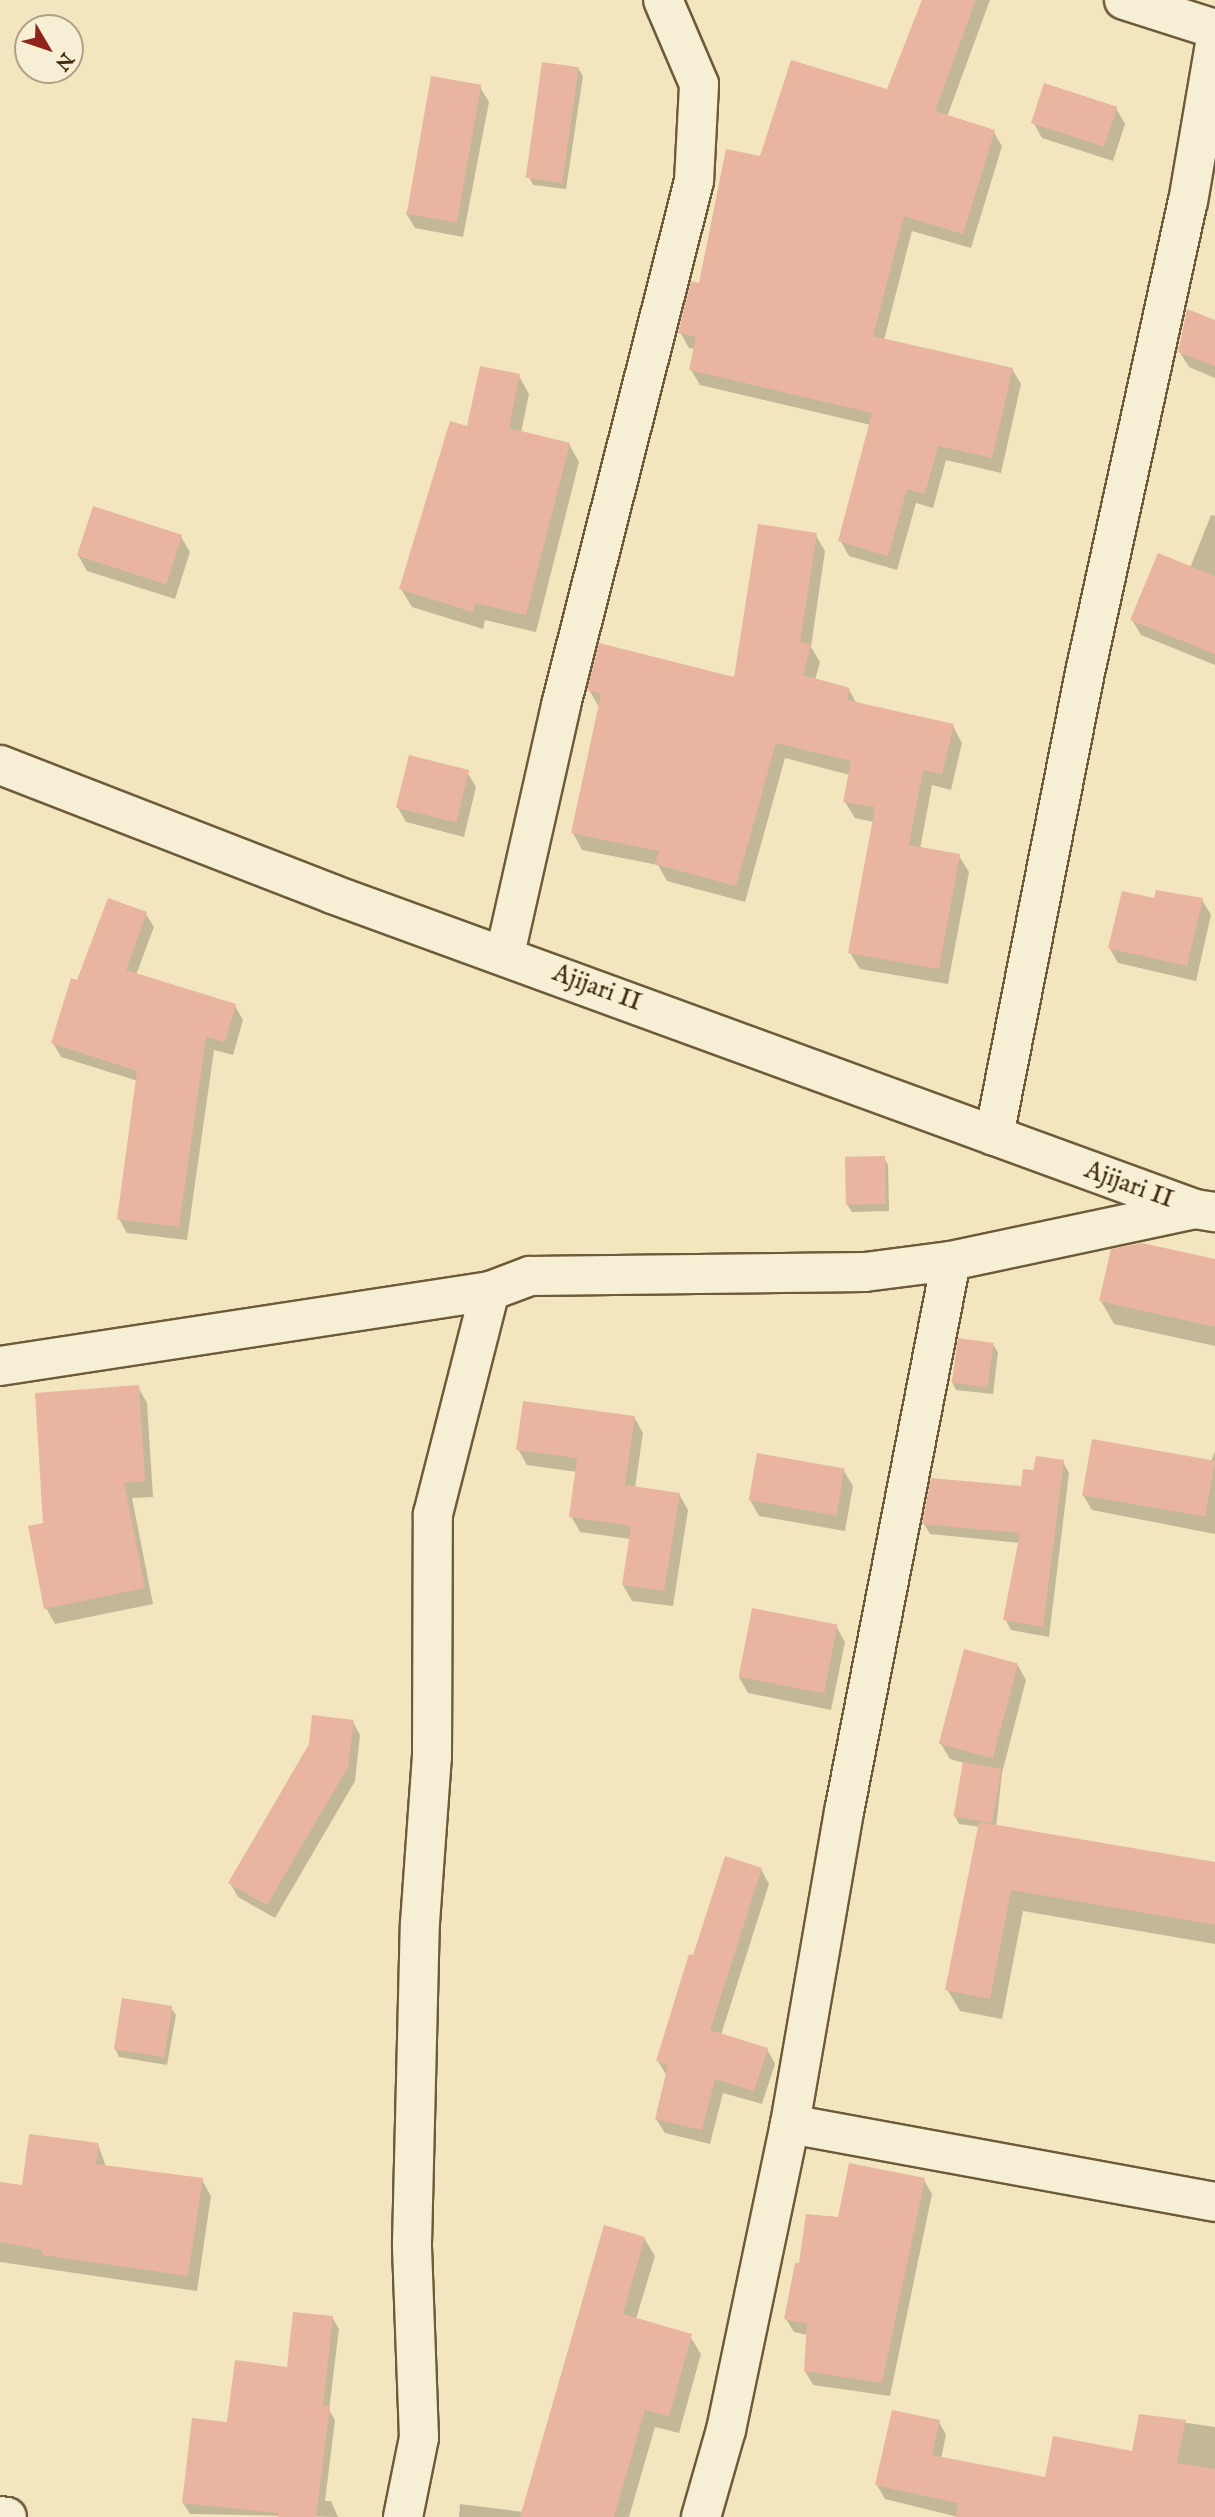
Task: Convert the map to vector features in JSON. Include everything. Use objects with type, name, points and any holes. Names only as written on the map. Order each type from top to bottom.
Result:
[{"type":"street","points":[[506,954],[561,705],[694,181],[699,84],[663,0]]},
{"type":"street","points":[[1124,0],[1215,29]]},
{"type":"street","points":[[994,1136],[1023,977],[1209,112],[1215,44]]},
{"type":"street","name":"Ajijari II","points":[[0,765],[332,894],[506,954],[994,1136],[1205,1210]]},
{"type":"street","points":[[0,1366],[490,1291],[530,1276],[865,1272],[951,1261],[1205,1210]]},
{"type":"street","points":[[701,2517],[726,2430],[790,2124],[844,1812],[951,1261]]},
{"type":"street","points":[[403,2517],[418,2438],[412,2244],[420,1923],[432,1757],[433,1514],[490,1291]]},
{"type":"street","points":[[790,2124],[1215,2202]]},
{"type":"street","points":[[0,2516],[7,2517]]},
{"type":"building","points":[[922,0],[976,0],[935,111],[995,130],[963,234],[904,216],[873,336],[1013,368],[992,458],[938,446],[925,494],[907,489],[888,556],[838,541],[872,413],[689,370],[696,337],[678,333],[691,281],[699,283],[726,149],[760,156],[791,60],[887,89]]},
{"type":"building","points":[[542,62],[579,67],[562,183],[526,178]]},
{"type":"building","points":[[431,76],[481,85],[457,223],[407,214]]},
{"type":"building","points":[[1044,83],[1117,107],[1104,147],[1031,123]]},
{"type":"building","points":[[1187,309],[1215,320],[1215,366],[1178,352]]},
{"type":"building","points":[[480,366],[520,374],[509,428],[570,443],[526,615],[475,603],[473,612],[399,589],[450,421],[467,426]]},
{"type":"building","points":[[93,506],[182,535],[166,585],[77,555]]},
{"type":"building","points":[[758,524],[817,533],[800,642],[811,644],[803,675],[850,688],[847,700],[954,724],[942,774],[923,770],[909,845],[960,854],[939,969],[848,953],[875,807],[843,802],[851,761],[776,743],[736,886],[655,864],[659,851],[571,833],[601,694],[587,690],[599,643],[734,677]]},
{"type":"building","points":[[1158,553],[1215,576],[1215,654],[1130,620]]},
{"type":"building","points":[[409,755],[469,770],[456,822],[396,807]]},
{"type":"building","points":[[1156,890],[1203,898],[1187,966],[1108,948],[1122,891],[1154,898]]},
{"type":"building","points":[[108,898],[147,912],[126,970],[236,1004],[225,1042],[206,1037],[179,1227],[117,1219],[137,1071],[51,1043],[71,978],[77,980]]},
{"type":"building","points":[[885,1156],[886,1204],[846,1205],[845,1157]]},
{"type":"building","points":[[1142,1243],[1215,1259],[1215,1327],[1099,1301],[1111,1249]]},
{"type":"building","points":[[958,1338],[994,1343],[987,1388],[952,1383]]},
{"type":"building","points":[[139,1385],[145,1481],[124,1483],[145,1588],[44,1609],[28,1526],[43,1523],[35,1393]]},
{"type":"building","points":[[523,1401],[635,1416],[625,1485],[680,1493],[664,1591],[622,1585],[631,1526],[569,1517],[577,1458],[516,1450]]},
{"type":"building","points":[[1092,1439],[1215,1461],[1205,1517],[1082,1495]]},
{"type":"building","points":[[757,1453],[845,1468],[836,1516],[749,1500]]},
{"type":"building","points":[[1036,1456],[1064,1460],[1043,1627],[1003,1620],[1020,1533],[922,1524],[931,1478],[1021,1486],[1023,1469],[1033,1470]]},
{"type":"building","points":[[752,1608],[837,1625],[824,1693],[739,1677]]},
{"type":"building","points":[[964,1649],[1018,1663],[993,1758],[939,1744]]},
{"type":"building","points":[[312,1715],[354,1720],[348,1767],[267,1905],[228,1883],[309,1744]]},
{"type":"building","points":[[963,1762],[1001,1769],[992,1823],[953,1816]]},
{"type":"building","points":[[979,1822],[1215,1862],[1215,1925],[1011,1890],[990,1999],[945,1990]]},
{"type":"building","points":[[725,1856],[762,1868],[710,2030],[768,2048],[754,2091],[715,2079],[702,2130],[655,2119],[668,2065],[656,2061],[689,1954],[693,1955]]},
{"type":"building","points":[[122,1998],[172,2006],[164,2057],[114,2049]]},
{"type":"building","points":[[29,2134],[99,2143],[96,2164],[203,2178],[188,2276],[42,2255],[42,2250],[0,2242],[0,2182],[22,2185]]},
{"type":"building","points":[[849,2163],[925,2178],[882,2383],[804,2371],[807,2324],[784,2319],[795,2263],[799,2263],[806,2214],[838,2217]]},
{"type":"building","points":[[604,2225],[645,2237],[623,2314],[692,2334],[669,2416],[645,2410],[614,2517],[520,2517]]},
{"type":"building","points":[[293,2312],[333,2316],[323,2406],[330,2407],[316,2517],[278,2517],[278,2513],[182,2503],[192,2418],[227,2422],[235,2360],[287,2367]]},
{"type":"building","points":[[892,2410],[940,2420],[932,2455],[1045,2477],[1053,2436],[1132,2451],[1139,2414],[1186,2420],[1177,2463],[1215,2469],[1215,2517],[956,2517],[958,2503],[875,2485]]}]
